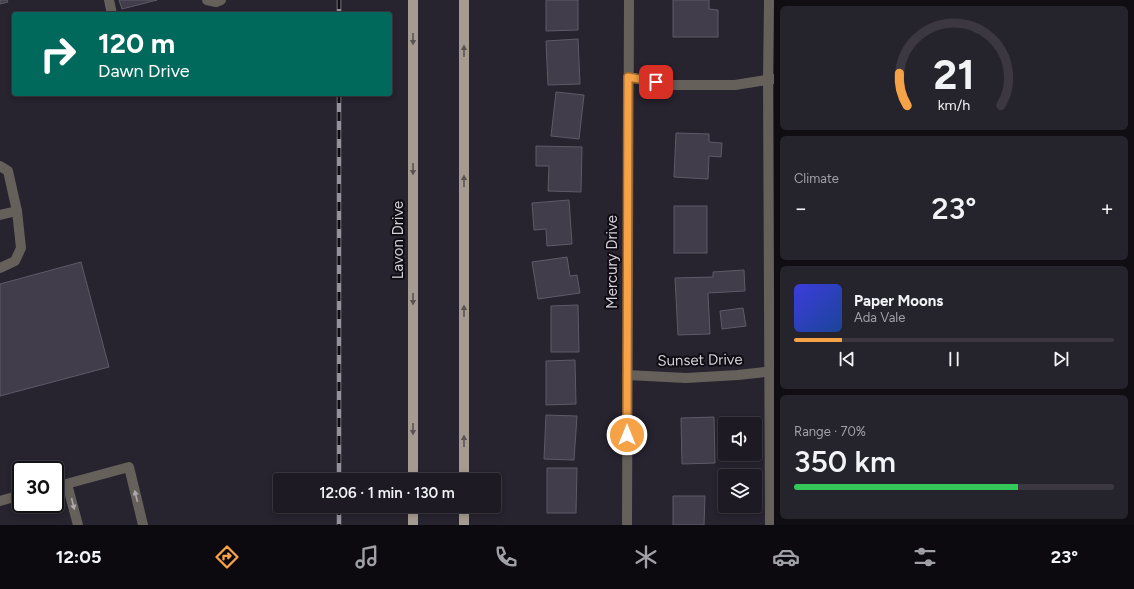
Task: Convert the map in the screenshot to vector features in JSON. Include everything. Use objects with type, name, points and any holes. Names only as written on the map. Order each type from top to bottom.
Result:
[{"type":"main road","name":"Lavon Drive","points":[[412,0],[413,473]]},
{"type":"main road","points":[[464,0],[464,473]]},
{"type":"main road","points":[[413,513],[413,525]]},
{"type":"main road","points":[[464,513],[464,525]]},
{"type":"street","points":[[109,0],[112,12]]},
{"type":"street","points":[[207,0],[216,2],[221,0]]},
{"type":"street","name":"Mercury Drive","points":[[627,525],[628,77],[630,0]]},
{"type":"street","points":[[770,0],[772,371],[771,522]]},
{"type":"street","points":[[628,77],[671,85],[735,85],[771,79]]},
{"type":"street","points":[[0,166],[8,171],[17,211],[21,248],[15,261],[0,268]]},
{"type":"street","points":[[0,215],[17,211]]},
{"type":"street","name":"Sunset Drive","points":[[627,375],[686,378],[738,375],[772,371]]},
{"type":"street","points":[[64,485],[129,467],[143,525]]},
{"type":"street","points":[[67,484],[78,525]]},
{"type":"street","points":[[0,501],[12,498]]},
{"type":"building","points":[[0,0],[7,0],[8,2],[0,4]]},
{"type":"building","points":[[119,0],[157,0],[122,9]]},
{"type":"building","points":[[546,0],[578,0],[578,30],[546,31]]},
{"type":"building","points":[[673,0],[709,0],[709,9],[718,10],[718,37],[673,37]]},
{"type":"building","points":[[578,39],[580,84],[548,85],[546,41]]},
{"type":"building","points":[[556,92],[584,95],[579,139],[551,136]]},
{"type":"building","points":[[676,133],[709,134],[709,142],[722,143],[721,157],[709,156],[708,179],[674,177]]},
{"type":"building","points":[[536,146],[582,147],[581,192],[548,191],[549,166],[536,166]]},
{"type":"building","points":[[569,200],[572,244],[547,246],[546,229],[534,230],[532,203]]},
{"type":"building","points":[[674,206],[707,206],[707,253],[674,253]]},
{"type":"building","points":[[567,257],[570,276],[577,275],[580,293],[538,299],[532,262]]},
{"type":"building","points":[[81,262],[109,367],[0,396],[0,284]]},
{"type":"building","points":[[744,270],[745,291],[708,293],[710,334],[678,335],[675,278],[713,277],[713,272]]},
{"type":"building","points":[[578,305],[579,352],[551,352],[551,306]]},
{"type":"building","points":[[743,308],[746,326],[722,329],[720,311]]},
{"type":"building","points":[[575,360],[576,404],[546,405],[546,361]]},
{"type":"building","points":[[546,415],[577,416],[574,460],[544,459]]},
{"type":"building","points":[[714,417],[715,463],[682,464],[681,418]]},
{"type":"building","points":[[547,468],[577,468],[576,513],[547,513]]},
{"type":"building","points":[[673,496],[705,496],[704,525],[673,525]]},
{"type":"railway","points":[[339,0],[339,12]]},
{"type":"railway","points":[[339,96],[339,473]]},
{"type":"railway","points":[[339,513],[339,525]]},
{"type":"route","points":[[627,435],[628,77],[656,82]]}]
